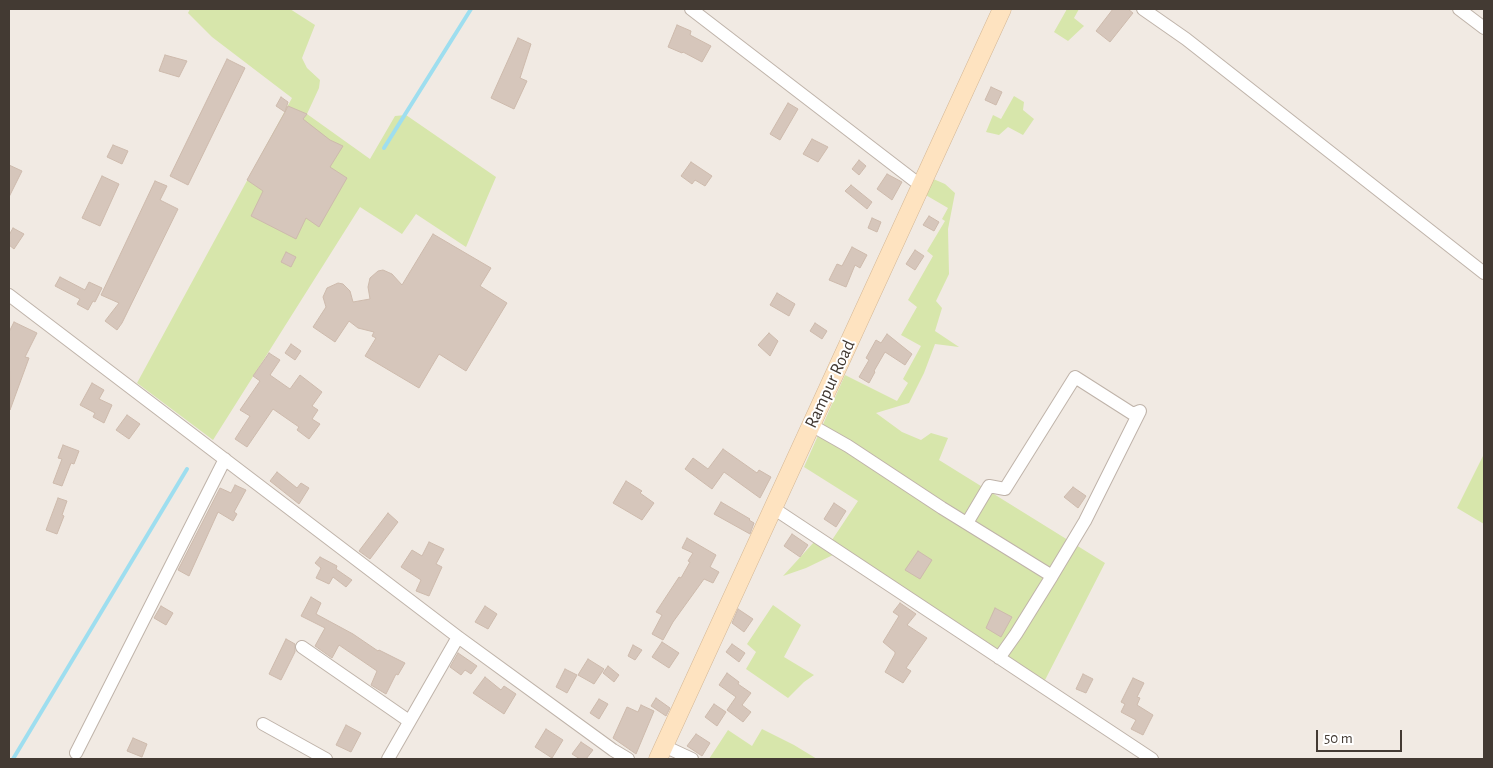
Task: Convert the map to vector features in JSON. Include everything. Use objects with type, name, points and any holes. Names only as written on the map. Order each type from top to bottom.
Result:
[{"type":"main road","name":"Rampur Road","points":[[661,753],[1002,9]]},
{"type":"street","points":[[691,9],[920,185]]},
{"type":"street","points":[[1143,9],[1186,39],[1484,273]]},
{"type":"street","points":[[1459,9],[1484,28]]},
{"type":"street","points":[[9,295],[458,637],[612,750],[628,759]]},
{"type":"street","points":[[967,523],[989,486],[1005,490],[1075,377],[1132,414],[1140,411],[1085,521],[1016,634],[999,658]]},
{"type":"street","points":[[811,425],[870,459],[1052,576]]},
{"type":"street","points":[[76,753],[225,459]]},
{"type":"street","points":[[773,508],[1152,759]]},
{"type":"street","points":[[388,759],[458,637]]},
{"type":"street","points":[[302,647],[409,721]]},
{"type":"street","points":[[264,724],[326,759]]},
{"type":"street","points":[[661,753],[692,759]]},
{"type":"green space","points":[[190,9],[290,9],[315,25],[302,58],[307,68],[320,80],[319,88],[307,114],[370,159],[395,116],[406,115],[496,177],[466,247],[416,214],[402,234],[360,207],[213,440],[137,383],[292,98],[212,37],[188,13]]},
{"type":"green space","points":[[1067,9],[1079,9],[1074,18],[1084,26],[1068,41],[1054,32]]},
{"type":"green space","points":[[1014,96],[1024,102],[1023,110],[1034,119],[1023,135],[1008,127],[999,135],[986,132],[993,115],[1001,119]]},
{"type":"green space","points":[[931,178],[945,184],[955,193],[948,229],[949,274],[936,301],[942,308],[935,331],[959,347],[935,344],[924,373],[909,403],[876,413],[902,432],[921,440],[931,433],[948,438],[939,460],[1105,563],[1044,682],[832,540],[858,501],[804,467],[845,375],[897,401],[908,383],[903,379],[921,346],[901,335],[917,307],[908,300],[933,256],[927,251],[945,221],[942,219],[948,208],[924,194]]},
{"type":"green space","points":[[1484,454],[1484,524],[1457,508]]},
{"type":"green space","points":[[815,541],[835,554],[806,568],[783,576]]},
{"type":"green space","points":[[773,605],[801,625],[784,657],[814,675],[788,698],[746,669],[756,652],[747,644]]},
{"type":"green space","points":[[762,729],[817,759],[709,759],[728,730],[752,746]]},
{"type":"building","points":[[1113,9],[1128,9],[1133,13],[1110,42],[1096,31]]},
{"type":"building","points":[[677,25],[691,31],[690,35],[711,46],[702,62],[668,47]]},
{"type":"building","points":[[518,38],[531,44],[520,78],[527,81],[514,109],[491,98]]},
{"type":"building","points":[[165,55],[187,61],[179,77],[159,71]]},
{"type":"building","points":[[227,59],[245,68],[188,185],[170,176]]},
{"type":"building","points":[[991,87],[1002,92],[996,105],[985,100]]},
{"type":"building","points":[[281,97],[288,102],[285,112],[276,106]]},
{"type":"building","points":[[788,103],[798,109],[780,140],[770,134]]},
{"type":"building","points":[[288,106],[307,114],[303,119],[330,140],[343,146],[330,167],[347,178],[319,227],[306,218],[296,239],[251,216],[263,191],[247,180]]},
{"type":"building","points":[[812,139],[828,147],[818,162],[803,154]]},
{"type":"building","points":[[113,145],[128,151],[122,164],[107,157]]},
{"type":"building","points":[[859,160],[866,166],[859,175],[852,169]]},
{"type":"building","points":[[691,162],[712,176],[705,186],[695,180],[692,184],[681,176]]},
{"type":"building","points":[[9,165],[22,171],[9,197]]},
{"type":"building","points":[[887,174],[902,182],[892,200],[877,189]]},
{"type":"building","points":[[102,176],[119,184],[100,226],[82,218]]},
{"type":"building","points":[[155,181],[167,186],[160,200],[178,209],[117,330],[105,321],[119,303],[101,295]]},
{"type":"building","points":[[851,185],[872,202],[867,209],[845,191]]},
{"type":"building","points":[[929,216],[939,222],[934,231],[923,225]]},
{"type":"building","points":[[872,218],[881,222],[877,232],[868,228]]},
{"type":"building","points":[[13,228],[24,234],[14,249],[9,245],[9,235]]},
{"type":"building","points":[[433,234],[491,268],[480,286],[507,303],[466,371],[439,354],[419,388],[365,356],[376,338],[372,336],[374,332],[358,328],[349,321],[335,342],[313,327],[326,307],[323,297],[327,288],[338,283],[343,284],[350,291],[353,302],[370,299],[368,287],[370,278],[378,271],[383,270],[392,274],[402,285]]},
{"type":"building","points":[[852,247],[867,255],[860,268],[855,265],[846,287],[829,280],[837,264],[842,266]]},
{"type":"building","points":[[915,250],[924,256],[915,270],[906,264]]},
{"type":"building","points":[[286,252],[296,257],[291,267],[281,262]]},
{"type":"building","points":[[60,277],[85,290],[89,282],[102,288],[95,302],[93,301],[88,310],[77,304],[80,299],[55,286]]},
{"type":"building","points":[[777,293],[795,304],[789,316],[770,305]]},
{"type":"building","points":[[14,322],[37,333],[25,357],[29,358],[10,410],[9,332]]},
{"type":"building","points":[[815,323],[827,331],[822,339],[810,331]]},
{"type":"building","points":[[769,333],[778,341],[770,356],[758,345]]},
{"type":"building","points":[[887,334],[912,354],[905,365],[885,352],[869,383],[859,377],[869,360],[866,358],[876,340],[881,343]]},
{"type":"building","points":[[291,344],[301,351],[295,360],[285,353]]},
{"type":"building","points":[[269,353],[280,360],[270,375],[290,389],[300,375],[322,392],[312,406],[318,410],[312,419],[320,424],[309,439],[297,430],[299,427],[273,409],[247,447],[235,439],[250,416],[240,410],[260,381],[253,376]]},
{"type":"building","points":[[92,383],[104,390],[99,399],[112,405],[104,423],[93,417],[95,413],[80,405]]},
{"type":"building","points":[[127,415],[140,424],[129,439],[116,430]]},
{"type":"building","points":[[63,445],[79,451],[74,464],[71,463],[62,486],[53,483],[62,459],[58,458]]},
{"type":"building","points":[[723,449],[757,473],[759,470],[771,477],[760,498],[724,472],[712,489],[685,469],[693,458],[708,469]]},
{"type":"building","points":[[277,472],[297,488],[301,483],[309,488],[299,504],[270,481]]},
{"type":"building","points":[[626,481],[642,491],[640,493],[654,503],[642,520],[613,503]]},
{"type":"building","points":[[235,485],[246,490],[234,512],[237,514],[233,521],[218,512],[189,576],[178,570],[220,488],[231,493]]},
{"type":"building","points":[[1073,487],[1086,496],[1078,508],[1064,497]]},
{"type":"building","points":[[58,498],[67,501],[57,534],[46,530]]},
{"type":"building","points":[[721,502],[754,523],[750,534],[714,514]]},
{"type":"building","points":[[834,503],[846,511],[836,527],[824,519]]},
{"type":"building","points":[[388,513],[398,522],[370,559],[359,551]]},
{"type":"building","points":[[792,534],[808,545],[800,557],[784,546]]},
{"type":"building","points":[[687,538],[716,555],[710,567],[719,572],[713,583],[704,579],[673,622],[663,640],[652,634],[662,615],[656,612],[679,577],[681,578],[690,562],[688,561],[693,553],[682,548]]},
{"type":"building","points":[[429,542],[444,549],[436,564],[442,567],[429,596],[416,591],[421,580],[401,567],[412,550],[422,556]]},
{"type":"building","points":[[918,551],[932,560],[920,579],[905,570]]},
{"type":"building","points":[[320,557],[337,566],[336,569],[352,580],[346,587],[333,577],[329,584],[316,578],[321,568],[315,563]]},
{"type":"building","points":[[311,597],[321,603],[316,614],[353,634],[378,651],[405,663],[398,675],[396,674],[386,694],[371,685],[377,671],[339,645],[332,658],[315,646],[325,628],[301,616]]},
{"type":"building","points":[[900,603],[916,614],[907,625],[927,638],[906,668],[911,671],[903,683],[885,672],[895,652],[883,642],[899,616],[893,612]]},
{"type":"building","points":[[161,606],[173,613],[166,625],[154,618]]},
{"type":"building","points":[[485,606],[497,614],[488,629],[475,622]]},
{"type":"building","points":[[995,608],[1012,617],[1001,637],[986,628]]},
{"type":"building","points":[[738,609],[753,619],[744,632],[732,623]]},
{"type":"building","points":[[286,639],[295,644],[295,652],[281,680],[269,674]]},
{"type":"building","points":[[662,642],[679,653],[669,668],[652,657]]},
{"type":"building","points":[[732,644],[745,653],[739,662],[726,652]]},
{"type":"building","points":[[633,645],[642,650],[635,660],[628,656]]},
{"type":"building","points":[[458,653],[477,666],[471,674],[465,670],[461,675],[450,667]]},
{"type":"building","points":[[588,659],[604,669],[594,684],[578,675]]},
{"type":"building","points":[[608,666],[619,675],[614,682],[603,673]]},
{"type":"building","points":[[565,669],[577,675],[567,693],[556,687]]},
{"type":"building","points":[[727,673],[751,693],[742,705],[751,712],[743,722],[727,710],[736,697],[719,685]]},
{"type":"building","points":[[1083,674],[1093,679],[1086,693],[1076,689]]},
{"type":"building","points":[[485,677],[501,690],[504,686],[516,694],[504,714],[473,693]]},
{"type":"building","points":[[1133,678],[1144,683],[1137,697],[1140,698],[1137,705],[1153,715],[1143,735],[1131,729],[1136,720],[1121,712],[1125,704],[1121,702]]},
{"type":"building","points":[[656,698],[670,708],[666,716],[651,706]]},
{"type":"building","points":[[599,699],[608,704],[599,719],[590,713]]},
{"type":"building","points":[[714,704],[726,712],[717,726],[705,717]]},
{"type":"building","points":[[641,705],[654,711],[636,754],[613,738],[627,707],[638,712]]},
{"type":"building","points":[[346,725],[361,733],[351,752],[336,745]]},
{"type":"building","points":[[546,729],[563,740],[552,758],[535,747]]},
{"type":"building","points":[[696,734],[710,743],[702,756],[687,746]]},
{"type":"building","points":[[133,738],[147,744],[142,757],[127,751]]},
{"type":"building","points":[[581,742],[593,750],[586,759],[580,759],[572,754]]},
{"type":"waterway","points":[[384,148],[471,9]]},
{"type":"waterway","points":[[13,759],[187,469]]}]
